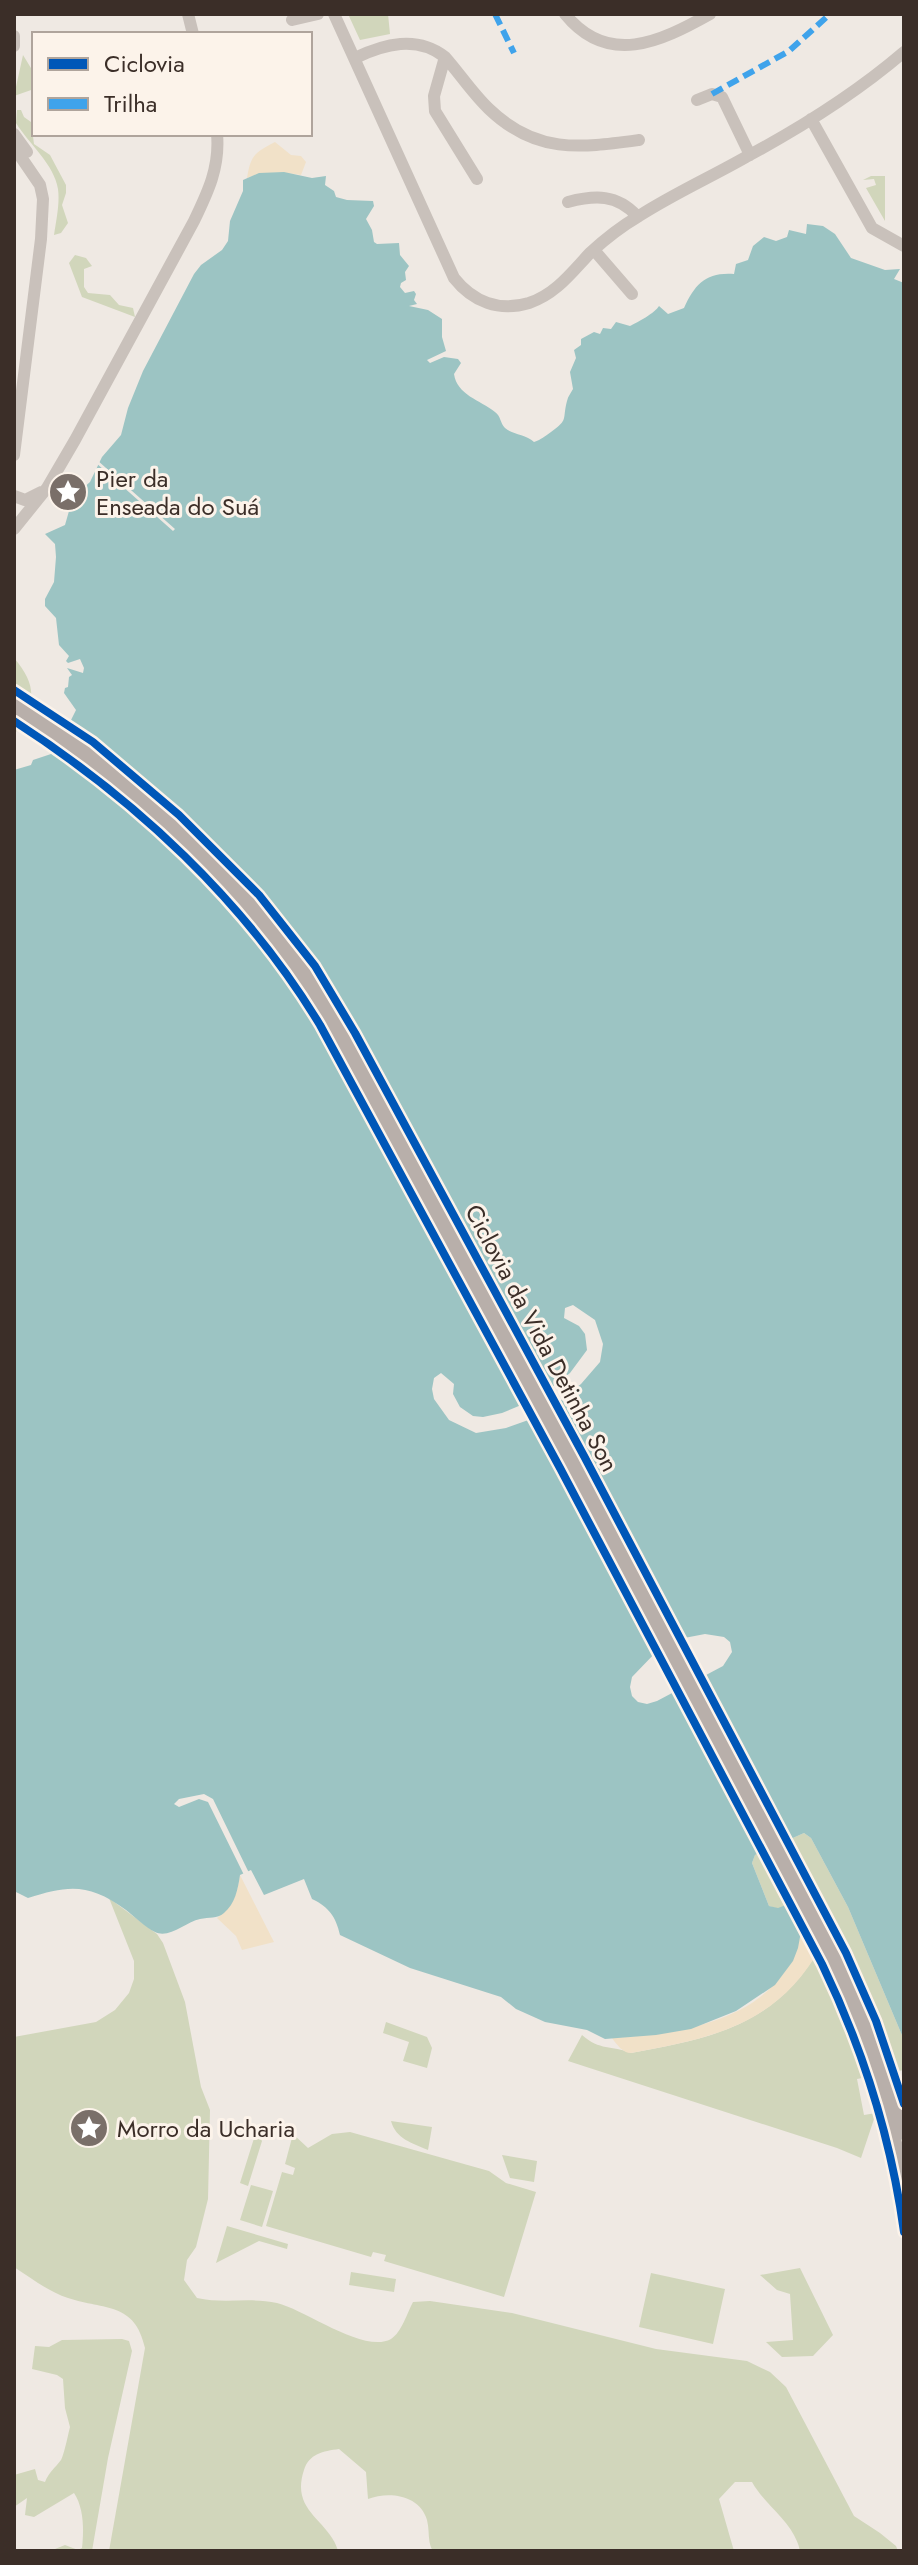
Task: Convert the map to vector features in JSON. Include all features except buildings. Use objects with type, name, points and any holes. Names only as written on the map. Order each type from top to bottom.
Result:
[{"type":"main road","points":[[14,697],[106,761],[199,843],[268,917],[323,993],[583,1470],[839,1956],[878,2047],[904,2132]]},
{"type":"main road","points":[[14,712],[116,785],[198,860],[272,942],[320,1010],[573,1476],[829,1961],[875,2074],[904,2189]]},
{"type":"street","points":[[292,20],[318,14]]},
{"type":"street","points":[[334,14],[454,278],[471,296],[498,306],[531,302],[559,286],[594,250],[637,216],[811,119],[871,80],[904,52]]},
{"type":"street","points":[[568,15],[586,36],[628,46],[671,35],[710,14]]},
{"type":"street","points":[[14,36],[14,46]]},
{"type":"street","points":[[355,58],[377,47],[405,43],[428,47],[445,57],[488,109],[521,135],[541,142],[571,146],[639,140]]},
{"type":"street","points":[[445,57],[434,96],[435,111],[477,179]]},
{"type":"street","points":[[697,100],[712,94],[722,97],[750,155]]},
{"type":"street","points":[[811,119],[872,228],[904,246]]},
{"type":"street","points":[[14,134],[51,191],[50,208],[41,239]]},
{"type":"street","points":[[14,529],[47,488],[213,184],[218,154],[217,136]]},
{"type":"street","points":[[14,147],[40,185],[43,199],[41,239],[14,455]]},
{"type":"street","points":[[568,202],[604,196],[618,201],[637,216]]},
{"type":"street","points":[[594,250],[632,294]]},
{"type":"street","points":[[14,496],[25,500],[47,488]]},
{"type":"green space","points":[[348,14],[388,14],[390,34],[360,40]]},
{"type":"green space","points":[[23,55],[32,70],[32,90],[14,96]]},
{"type":"green space","points":[[17,110],[21,110],[31,122],[34,144],[50,155],[66,185],[62,205],[68,223],[61,233],[54,235],[58,201],[56,180],[16,123]]},
{"type":"green space","points":[[871,176],[885,176],[885,221],[866,188],[876,185],[874,179],[863,180]]},
{"type":"green space","points":[[75,255],[86,258],[92,266],[84,269],[84,287],[88,293],[110,295],[119,305],[133,308],[135,317],[82,297],[69,263]]},
{"type":"green space","points":[[14,658],[28,678],[31,696],[30,705],[14,735]]},
{"type":"green space","points":[[804,1833],[811,1838],[848,1907],[904,2040],[904,2070],[857,2079],[864,2115],[876,2113],[861,2158],[568,2061],[582,2035],[600,2046],[631,2053],[716,2033],[763,2011],[804,1973],[821,1946],[800,1899],[778,1909],[769,1906],[752,1863],[755,1855]],"holes":[[[799,1858],[808,1875],[781,1888],[773,1872]],[[852,1962],[861,1983],[834,1995],[825,1975]]]},
{"type":"green space","points":[[109,1898],[157,1934],[163,1943],[185,2002],[201,2087],[210,2110],[208,2199],[196,2247],[187,2260],[184,2280],[197,2298],[277,2303],[351,2336],[380,2342],[391,2339],[398,2332],[413,2302],[430,2301],[512,2313],[656,2349],[747,2361],[770,2372],[786,2387],[854,2516],[880,2533],[898,2551],[800,2551],[786,2523],[752,2482],[735,2482],[719,2499],[734,2551],[433,2551],[427,2520],[418,2505],[403,2497],[385,2495],[368,2499],[366,2472],[339,2449],[322,2452],[309,2460],[301,2484],[306,2506],[327,2531],[338,2551],[109,2551],[145,2348],[134,2322],[126,2315],[61,2295],[14,2267],[14,2037],[96,2022],[115,2010],[129,1993],[134,1979],[134,1961]]},
{"type":"green space","points":[[386,2022],[427,2037],[432,2048],[427,2068],[403,2061],[409,2042],[383,2033]]},
{"type":"green space","points":[[391,2121],[432,2127],[428,2150],[401,2136]]},
{"type":"green space","points":[[256,2132],[262,2141],[248,2186],[240,2183]]},
{"type":"green space","points":[[350,2132],[489,2171],[506,2183],[536,2192],[504,2297],[384,2261],[386,2255],[373,2252],[371,2257],[266,2226],[282,2172],[293,2175],[295,2168],[285,2164],[293,2134],[308,2148],[332,2134]]},
{"type":"green space","points":[[502,2155],[537,2161],[534,2182],[510,2178]]},
{"type":"green space","points":[[251,2185],[273,2191],[262,2227],[240,2220]]},
{"type":"green space","points":[[227,2226],[288,2244],[287,2249],[259,2241],[216,2263]]},
{"type":"green space","points":[[800,2268],[833,2335],[813,2356],[782,2357],[766,2342],[793,2340],[790,2294],[777,2290],[760,2275]]},
{"type":"green space","points":[[351,2272],[396,2279],[394,2292],[349,2285]]},
{"type":"green space","points":[[651,2273],[725,2289],[713,2344],[639,2327]]},
{"type":"green space","points":[[62,2340],[129,2341],[132,2351],[108,2458],[92,2551],[50,2551],[65,2545],[78,2550],[82,2548],[82,2519],[74,2493],[34,2517],[25,2515],[27,2498],[14,2507],[14,2475],[35,2469],[38,2480],[45,2482],[61,2460],[70,2427],[63,2379],[32,2369],[35,2346],[49,2347]]},
{"type":"sand","points":[[275,142],[306,162],[301,175],[274,173],[247,178],[255,156]]},
{"type":"sand","points":[[240,1875],[274,1942],[242,1950],[236,1936],[217,1918],[233,1899]]},
{"type":"sand","points":[[802,1926],[821,1947],[804,1973],[763,2011],[716,2033],[631,2053],[623,2050],[612,2038],[702,2024],[731,2014],[756,2000],[777,1981],[793,1957]]},
{"type":"water","points":[[284,172],[312,178],[326,176],[325,185],[334,191],[336,197],[373,201],[374,206],[366,219],[374,242],[399,243],[400,255],[409,266],[405,272],[406,280],[400,287],[405,293],[414,291],[416,294],[414,300],[417,304],[409,306],[428,310],[442,319],[446,351],[427,360],[430,363],[444,357],[458,359],[461,363],[454,374],[460,387],[497,414],[505,428],[534,442],[557,428],[564,419],[567,399],[573,389],[570,372],[576,358],[574,350],[581,345],[581,339],[594,332],[600,334],[603,328],[611,329],[616,322],[630,326],[659,306],[668,314],[684,308],[697,286],[716,275],[734,274],[736,264],[748,260],[753,246],[764,237],[776,241],[787,237],[789,230],[806,234],[807,224],[823,226],[835,234],[851,258],[885,270],[900,269],[894,279],[904,283],[904,2040],[848,1907],[811,1838],[804,1833],[755,1855],[752,1863],[769,1906],[778,1908],[796,1901],[802,1926],[793,1961],[775,1985],[736,2011],[691,2029],[605,2039],[587,2030],[545,2022],[516,2009],[501,1997],[410,1968],[340,1935],[334,1918],[323,1905],[312,1899],[304,1879],[264,1895],[251,1870],[240,1875],[233,1901],[224,1913],[160,1934],[113,1901],[90,1891],[67,1889],[28,1898],[14,1891],[14,770],[57,752],[58,745],[72,736],[71,720],[76,710],[64,693],[72,675],[67,668],[83,673],[84,668],[80,659],[66,661],[69,656],[59,645],[56,618],[45,606],[45,599],[54,582],[56,557],[55,544],[45,534],[65,525],[82,489],[90,482],[102,457],[121,435],[143,371],[194,274],[228,241],[230,221],[243,191],[243,180],[259,173]]},
{"type":"pier","points":[[97,460],[175,529],[173,531],[95,462]]},
{"type":"pier","points":[[145,819],[211,847],[547,1391],[570,1373],[587,1350],[585,1334],[579,1326],[564,1318],[565,1308],[573,1305],[595,1320],[603,1344],[600,1362],[581,1384],[555,1405],[679,1639],[705,1634],[724,1637],[730,1642],[732,1652],[723,1666],[657,1701],[647,1704],[638,1702],[632,1696],[632,1677],[658,1650],[534,1418],[506,1428],[476,1433],[449,1420],[434,1399],[434,1378],[441,1373],[454,1384],[453,1394],[460,1407],[473,1416],[502,1413],[526,1403],[333,1045],[267,946],[209,880]]},
{"type":"pier","points":[[204,1794],[213,1799],[250,1875],[245,1877],[208,1802],[199,1799],[179,1807],[174,1804],[179,1799]]},
{"type":"marked path","points":[[495,14],[514,53]]},
{"type":"marked path","points":[[712,94],[789,51],[830,14]]},
{"type":"cycle path","name":"Ciclovia da Vida Detinha Son","points":[[14,690],[93,742],[179,815],[259,895],[315,966],[355,1033],[584,1456],[846,1953],[876,2021],[904,2104]]},
{"type":"cycle path","points":[[14,721],[102,784],[184,856],[258,936],[320,1025],[560,1468],[822,1964],[874,2095],[904,2232]]},
{"type":"place","name":"Pier da Enseada do Suá","points":[[68,492]]},
{"type":"place","name":"Morro da Ucharia","points":[[89,2128]]}]
